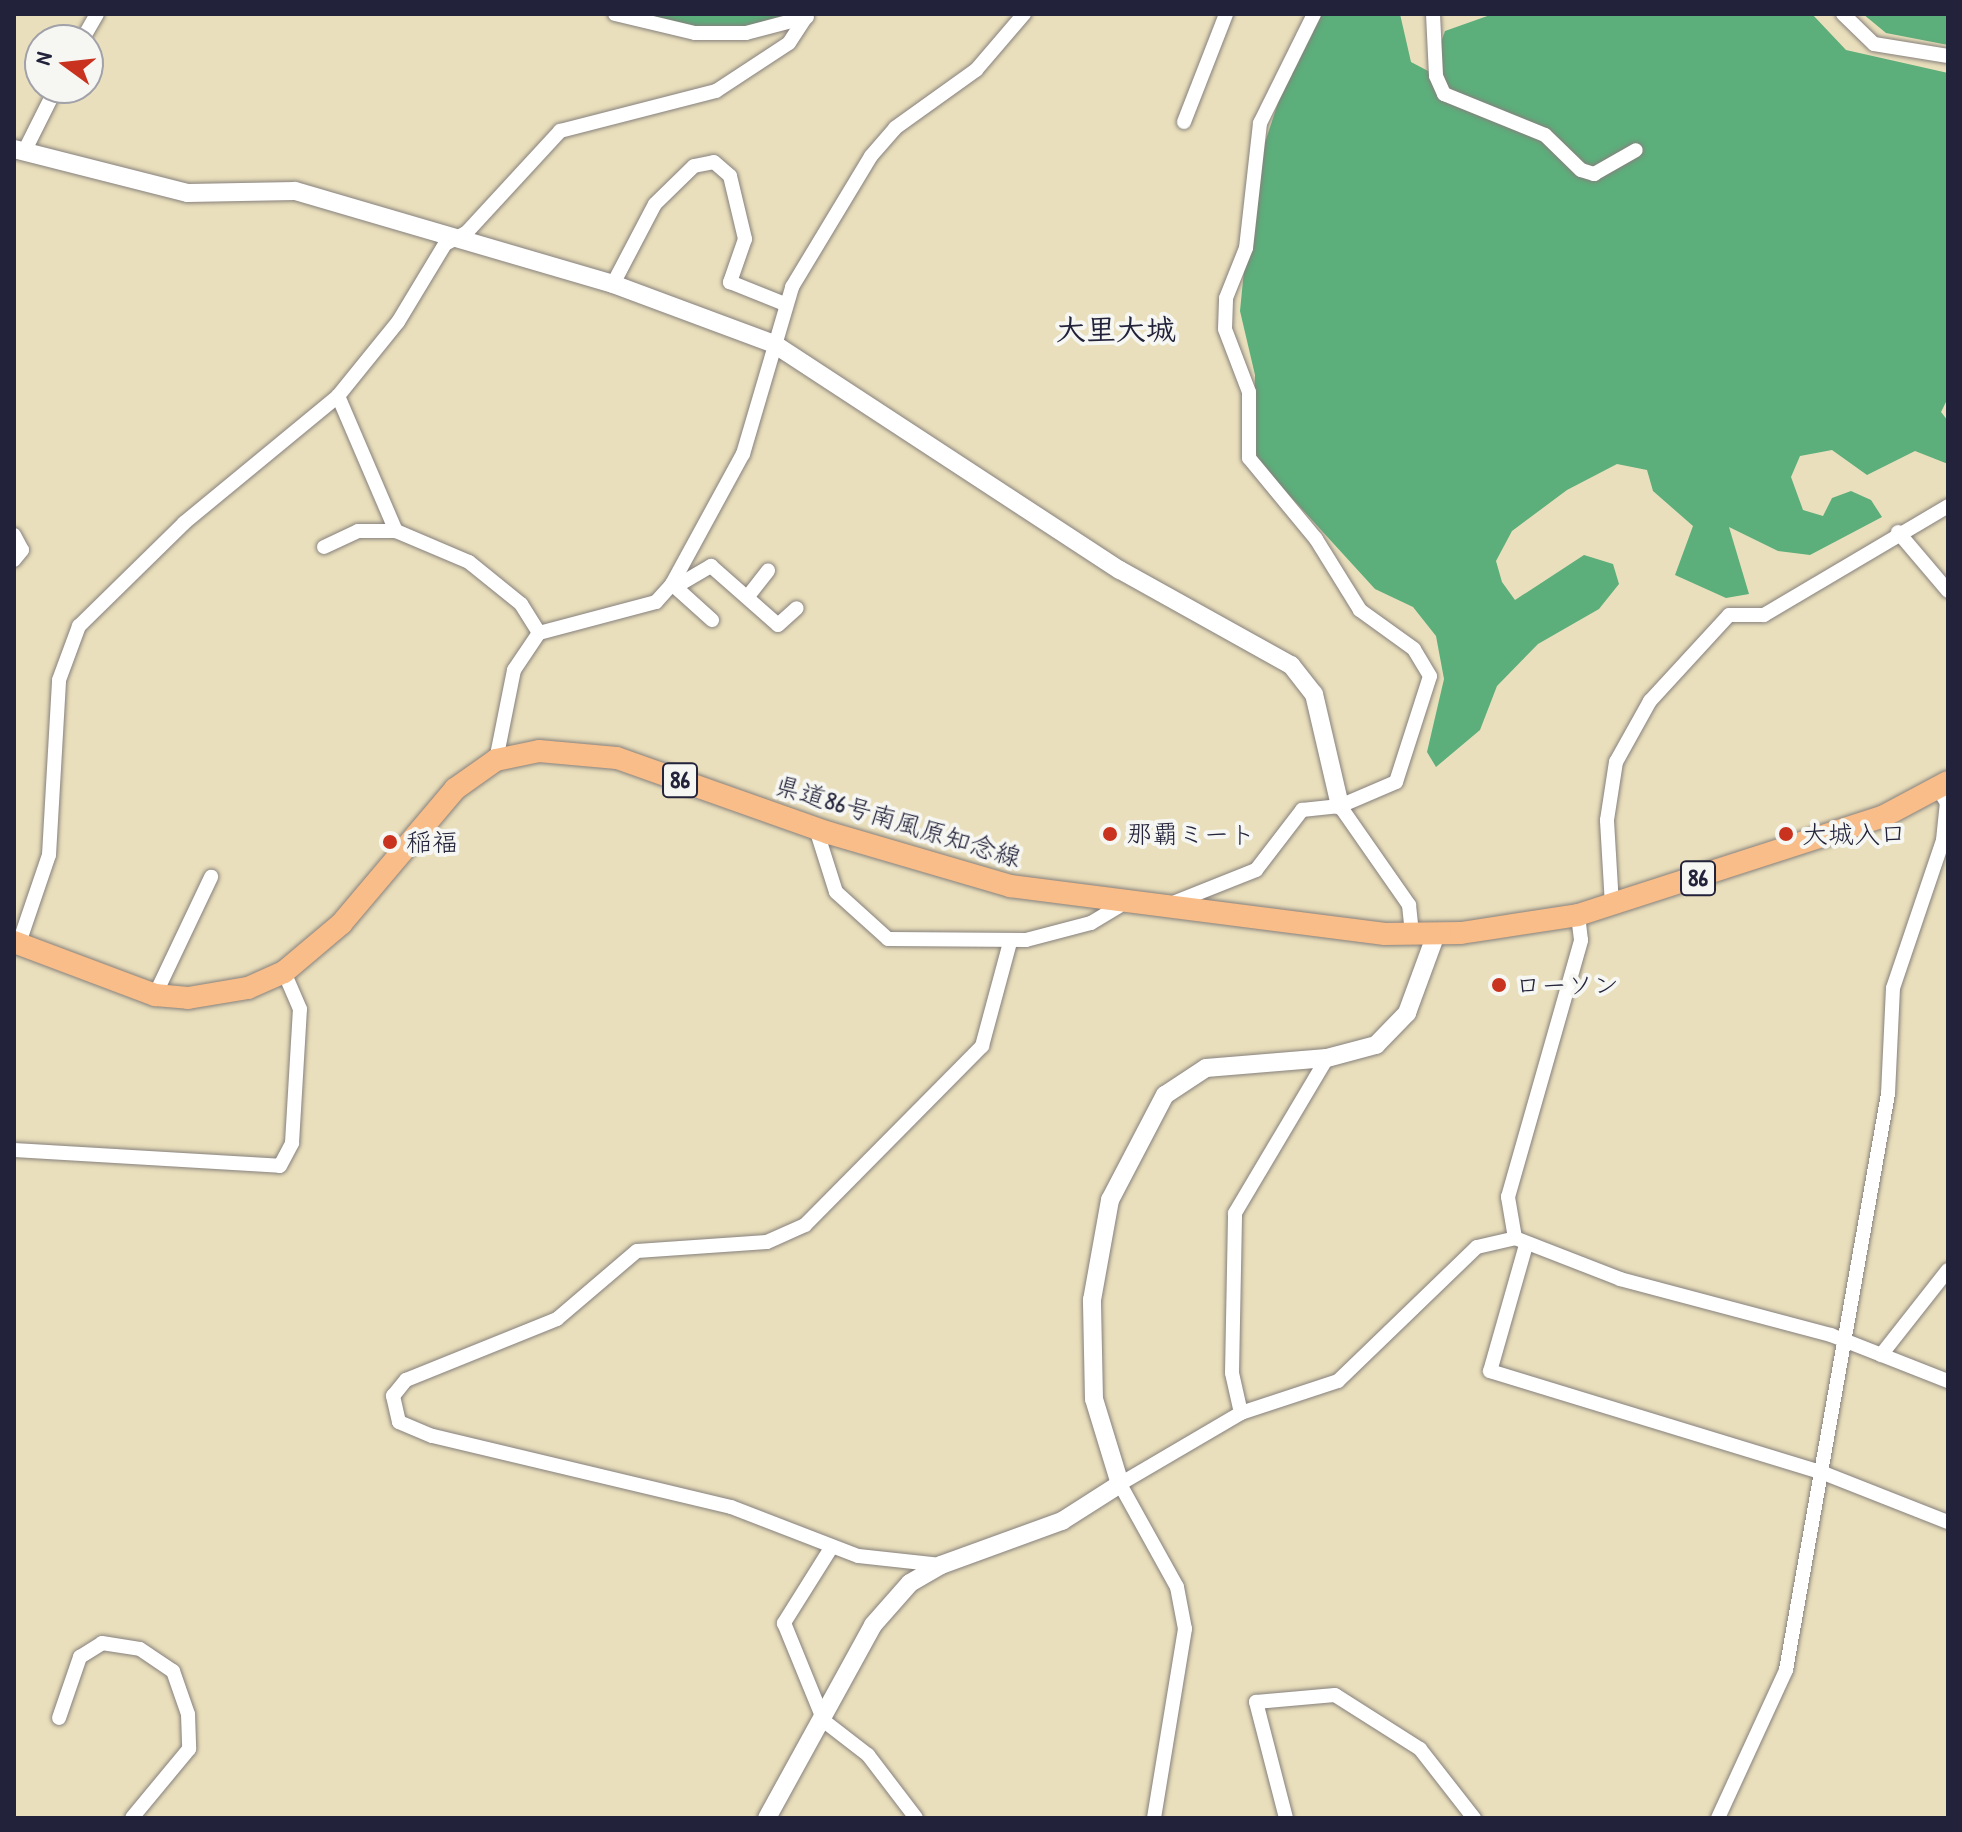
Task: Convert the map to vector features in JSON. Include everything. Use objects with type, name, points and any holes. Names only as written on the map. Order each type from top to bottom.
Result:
[{"type":"main road","name":"県道86号南風原知念線","points":[[496,760],[563,749],[617,758],[816,829],[1010,886],[1119,906],[1412,934],[1436,934],[1578,915],[1835,834],[1943,785]]},
{"type":"main road","points":[[16,942],[155,995],[230,993],[284,972],[374,889],[424,820],[496,760]]},
{"type":"street","points":[[615,14],[695,33],[746,33],[808,16]]},
{"type":"street","points":[[674,586],[737,468],[785,304],[871,156],[895,128],[976,70],[1024,14]]},
{"type":"street","points":[[1184,122],[1226,14]]},
{"type":"street","points":[[1161,910],[1256,870],[1302,810],[1340,806],[1396,782],[1406,769],[1430,676],[1414,649],[1360,610],[1316,539],[1249,458],[1249,392],[1224,314],[1246,248],[1260,123],[1314,14]]},
{"type":"street","points":[[1433,14],[1436,76],[1444,94],[1545,135],[1581,170],[1594,174],[1636,150]]},
{"type":"street","points":[[1843,14],[1874,44],[1948,56]]},
{"type":"street","points":[[16,942],[49,855],[59,680],[69,641],[184,523],[338,396],[455,239],[560,131],[716,91],[789,43],[808,16]]},
{"type":"street","points":[[46,104],[19,150],[188,193],[295,191],[613,284],[774,344],[1120,570],[1291,665],[1314,694],[1340,806],[1409,905],[1412,934]]},
{"type":"street","points":[[613,284],[655,204],[694,166],[714,162],[730,176],[745,239],[730,282],[785,304]]},
{"type":"street","points":[[338,396],[396,531]]},
{"type":"street","points":[[1612,905],[1607,820],[1616,762],[1650,701],[1729,615],[1764,615],[1898,532],[1948,506]]},
{"type":"street","points":[[324,547],[358,531],[396,531],[469,562],[521,604],[539,633]]},
{"type":"street","points":[[1898,532],[1948,591]]},
{"type":"street","points":[[14,535],[22,550],[14,560]]},
{"type":"street","points":[[496,760],[514,670],[539,633],[656,602],[674,586],[711,566],[749,595],[778,625],[797,608]]},
{"type":"street","points":[[749,595],[768,571]]},
{"type":"street","points":[[674,586],[712,620]]},
{"type":"street","points":[[1718,1818],[1786,1670],[1888,1094],[1893,988],[1936,876],[1947,803],[1943,785]]},
{"type":"street","points":[[816,829],[836,892],[872,932],[904,943],[1010,942],[1091,923],[1119,906]]},
{"type":"street","points":[[155,995],[211,877]]},
{"type":"street","points":[[1578,915],[1581,940],[1508,1197],[1520,1242],[1490,1371],[1821,1472],[1948,1522]]},
{"type":"street","points":[[1154,1818],[1185,1629],[1177,1587],[1120,1484],[1094,1399],[1089,1335],[1100,1230],[1123,1171],[1165,1095],[1193,1073],[1233,1063],[1327,1058],[1366,1050],[1397,1027],[1430,965],[1436,934]]},
{"type":"street","points":[[941,1565],[831,1548],[731,1507],[432,1436],[399,1422],[393,1396],[406,1380],[557,1319],[637,1251],[767,1242],[805,1225],[982,1046],[1010,942]]},
{"type":"street","points":[[14,1150],[280,1166],[292,1143],[300,1009],[284,972]]},
{"type":"street","points":[[1241,1413],[1232,1373],[1235,1213],[1327,1058]]},
{"type":"street","points":[[767,1818],[824,1721],[885,1607],[941,1565],[1062,1521],[1241,1413],[1338,1381],[1464,1255],[1520,1242],[1620,1279],[1843,1339],[1948,1381]]},
{"type":"street","points":[[1881,1355],[1948,1270]]},
{"type":"street","points":[[831,1548],[784,1623],[824,1721],[868,1755],[916,1818]]},
{"type":"street","points":[[59,1718],[80,1657],[102,1643],[140,1649],[173,1671],[188,1714],[189,1749],[132,1818]]},
{"type":"street","points":[[1286,1818],[1256,1702],[1335,1695],[1420,1749],[1474,1818]]},
{"type":"green space","points":[[634,14],[788,14],[746,27],[680,26]]},
{"type":"green space","points":[[1319,14],[1400,14],[1411,62],[1430,72],[1445,31],[1493,14],[1812,14],[1846,50],[1948,73],[1948,398],[1941,412],[1948,421],[1948,464],[1915,451],[1867,475],[1832,450],[1800,456],[1791,477],[1803,510],[1823,516],[1832,498],[1851,491],[1871,500],[1882,517],[1810,555],[1778,551],[1729,527],[1749,594],[1726,598],[1675,575],[1693,526],[1653,491],[1647,470],[1617,464],[1567,490],[1512,531],[1496,561],[1502,582],[1515,600],[1584,555],[1613,564],[1619,584],[1599,609],[1538,644],[1497,686],[1480,730],[1436,767],[1427,752],[1444,679],[1436,636],[1413,607],[1375,589],[1258,461],[1253,440],[1255,375],[1240,311],[1253,179],[1295,51]]},
{"type":"green space","points":[[1863,14],[1948,14],[1948,45],[1886,33]]},
{"type":"place","name":"那覇ミート","points":[[1110,834]]},
{"type":"place","name":"大城入口","points":[[1786,834]]},
{"type":"place","name":"稲福","points":[[390,842]]},
{"type":"place","name":"ローソン","points":[[1499,985]]},
{"type":"district","name":"大里大城","points":[[1116,329]]}]
